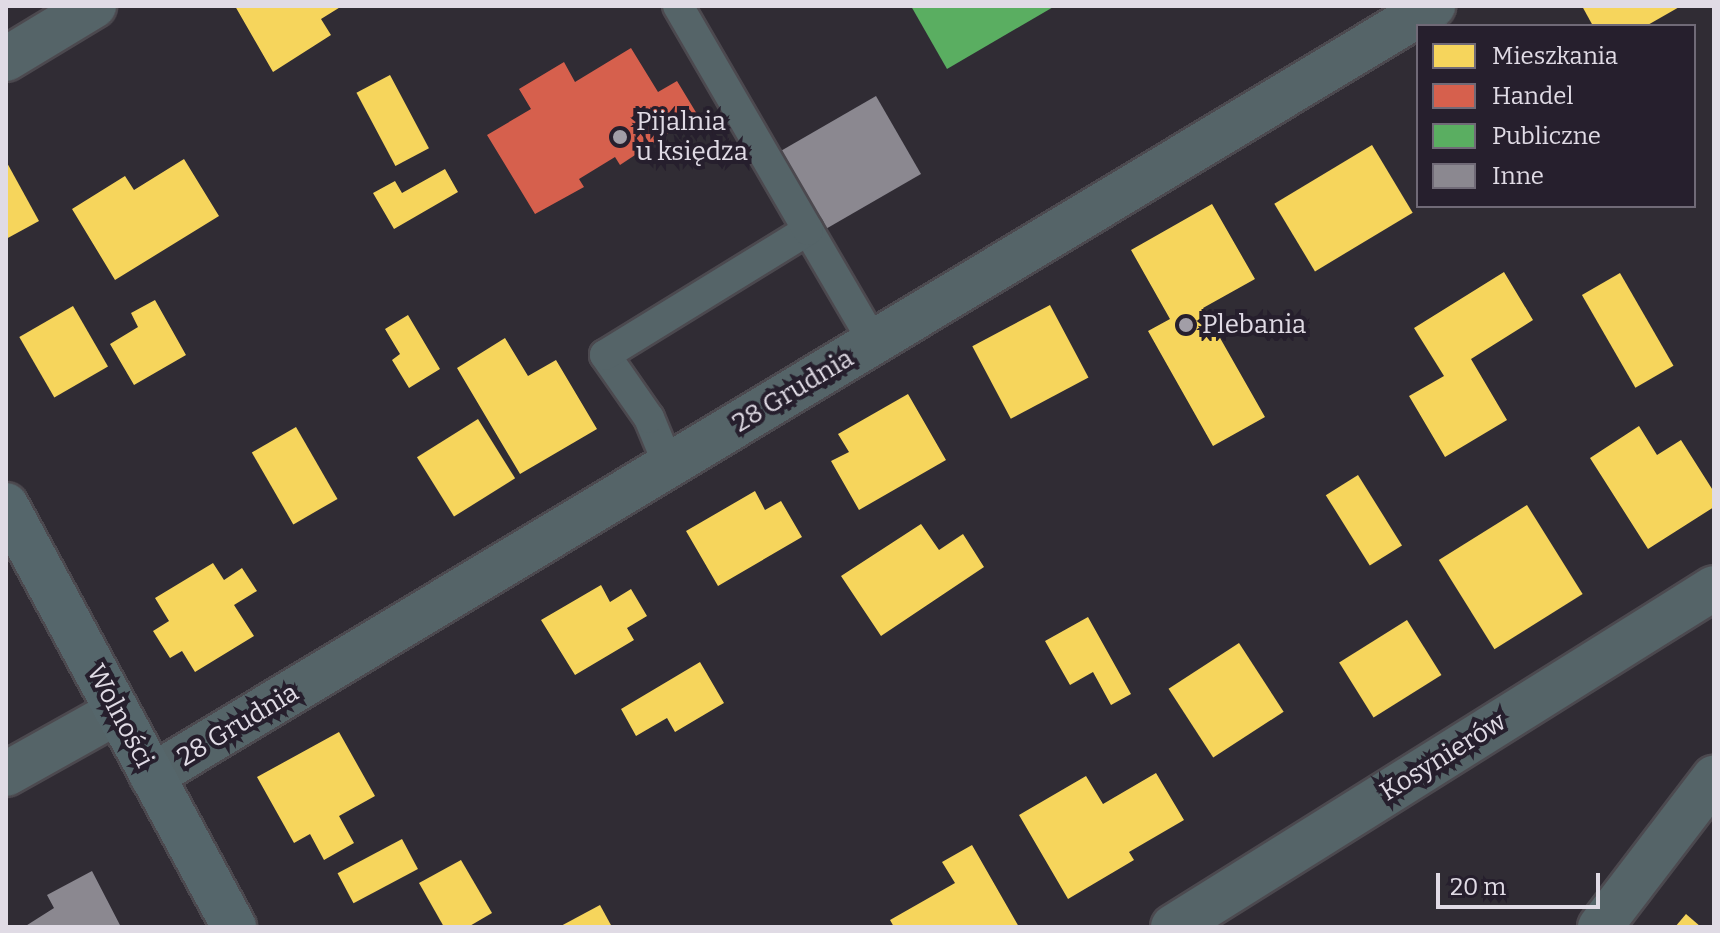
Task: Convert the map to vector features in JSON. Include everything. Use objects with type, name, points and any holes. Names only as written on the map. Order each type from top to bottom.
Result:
[{"type":"street","points":[[6,59],[94,6]]},
{"type":"street","name":"28 Grudnia","points":[[152,776],[1433,6]]},
{"type":"street","name":"Wolności","points":[[6,505],[234,927]]},
{"type":"street","name":"Kosynierów","points":[[1173,927],[1714,588]]},
{"type":"street","points":[[6,774],[117,712]]},
{"type":"street","points":[[1600,927],[1714,778]]},
{"type":"lane","points":[[678,6],[874,343]]},
{"type":"lane","points":[[669,466],[649,418],[605,355],[808,230]]},
{"type":"building: Mieszkania","points":[[235,6],[342,6],[321,19],[331,35],[273,72]]},
{"type":"building: Mieszkania","points":[[1582,6],[1681,6],[1650,24],[1592,24]]},
{"type":"building: Mieszkania","points":[[390,75],[429,148],[395,166],[356,93]]},
{"type":"building: Mieszkania","points":[[1372,145],[1413,213],[1315,271],[1274,204]]},
{"type":"building: Mieszkania","points":[[184,159],[219,216],[115,280],[72,209],[125,176],[134,190]]},
{"type":"building: Mieszkania","points":[[6,161],[39,221],[6,239]]},
{"type":"building: Mieszkania","points":[[445,169],[458,192],[394,229],[373,193],[395,181],[402,193]]},
{"type":"building: Mieszkania","name":"Plebania","points":[[1212,204],[1255,279],[1203,308],[1265,417],[1213,446],[1148,331],[1170,319],[1131,250]]},
{"type":"building: Mieszkania","points":[[1504,272],[1533,320],[1471,359],[1507,420],[1445,457],[1409,396],[1444,376],[1414,328]]},
{"type":"building: Mieszkania","points":[[1620,273],[1674,366],[1635,388],[1582,295]]},
{"type":"building: Mieszkania","points":[[155,300],[186,355],[134,385],[110,344],[138,327],[131,313]]},
{"type":"building: Mieszkania","points":[[1050,305],[1088,377],[1011,419],[972,346]]},
{"type":"building: Mieszkania","points":[[73,306],[108,367],[54,398],[19,337]]},
{"type":"building: Mieszkania","points":[[408,315],[440,369],[409,388],[392,360],[400,354],[385,329]]},
{"type":"building: Mieszkania","points":[[505,338],[528,376],[556,360],[597,429],[520,474],[457,368]]},
{"type":"building: Mieszkania","points":[[908,394],[946,460],[859,510],[831,461],[849,452],[838,434]]},
{"type":"building: Mieszkania","points":[[478,419],[515,478],[454,517],[417,457]]},
{"type":"building: Mieszkania","points":[[1639,426],[1657,455],[1681,440],[1714,492],[1714,507],[1648,549],[1590,458]]},
{"type":"building: Mieszkania","points":[[296,427],[338,499],[293,524],[252,452]]},
{"type":"building: Mieszkania","points":[[1358,475],[1402,545],[1370,566],[1326,495]]},
{"type":"building: Mieszkania","points":[[755,491],[765,510],[781,501],[802,537],[718,586],[686,531]]},
{"type":"building: Mieszkania","points":[[1527,505],[1583,594],[1494,649],[1439,560]]},
{"type":"building: Mieszkania","points":[[921,524],[939,550],[963,534],[984,567],[881,636],[841,576]]},
{"type":"building: Mieszkania","points":[[213,563],[224,580],[242,568],[257,591],[234,605],[254,636],[195,672],[182,651],[170,658],[153,631],[169,621],[155,598]]},
{"type":"building: Mieszkania","points":[[601,585],[610,602],[631,589],[647,616],[627,628],[634,640],[575,675],[541,620]]},
{"type":"building: Mieszkania","points":[[1088,617],[1131,694],[1111,705],[1093,672],[1070,685],[1045,641]]},
{"type":"building: Mieszkania","points":[[1407,620],[1441,675],[1374,718],[1339,662]]},
{"type":"building: Mieszkania","points":[[1239,643],[1284,712],[1213,758],[1169,689]]},
{"type":"building: Mieszkania","points":[[700,662],[724,703],[675,732],[667,718],[636,736],[621,709]]},
{"type":"building: Mieszkania","points":[[339,732],[375,796],[339,816],[354,843],[324,860],[310,834],[294,843],[257,777]]},
{"type":"building: Mieszkania","points":[[1156,773],[1184,820],[1129,852],[1134,860],[1068,899],[1019,815],[1086,776],[1103,804]]},
{"type":"building: Mieszkania","points":[[402,839],[418,869],[354,903],[338,873]]},
{"type":"building: Mieszkania","points":[[972,845],[1019,927],[894,927],[890,920],[955,883],[942,862]]},
{"type":"building: Mieszkania","points":[[461,860],[492,913],[468,927],[444,927],[419,883]]},
{"type":"building: Mieszkania","points":[[600,905],[612,927],[559,927]]},
{"type":"building: Mieszkania","points":[[1686,914],[1701,927],[1675,927]]},
{"type":"building: Handel","points":[[631,48],[658,92],[677,81],[697,114],[620,165],[615,157],[579,179],[584,187],[535,214],[487,135],[531,109],[519,89],[564,62],[575,82]]},
{"type":"building: Publiczne","points":[[911,6],[1055,6],[947,69]]},
{"type":"building: Inne","points":[[876,96],[921,174],[827,228],[782,150]]},
{"type":"building: Inne","points":[[92,871],[121,927],[24,927],[54,908],[47,895]]},
{"type":"place","name":"Pijalnia u księdza","points":[[620,137]]},
{"type":"place","name":"Plebania","points":[[1186,325]]}]
